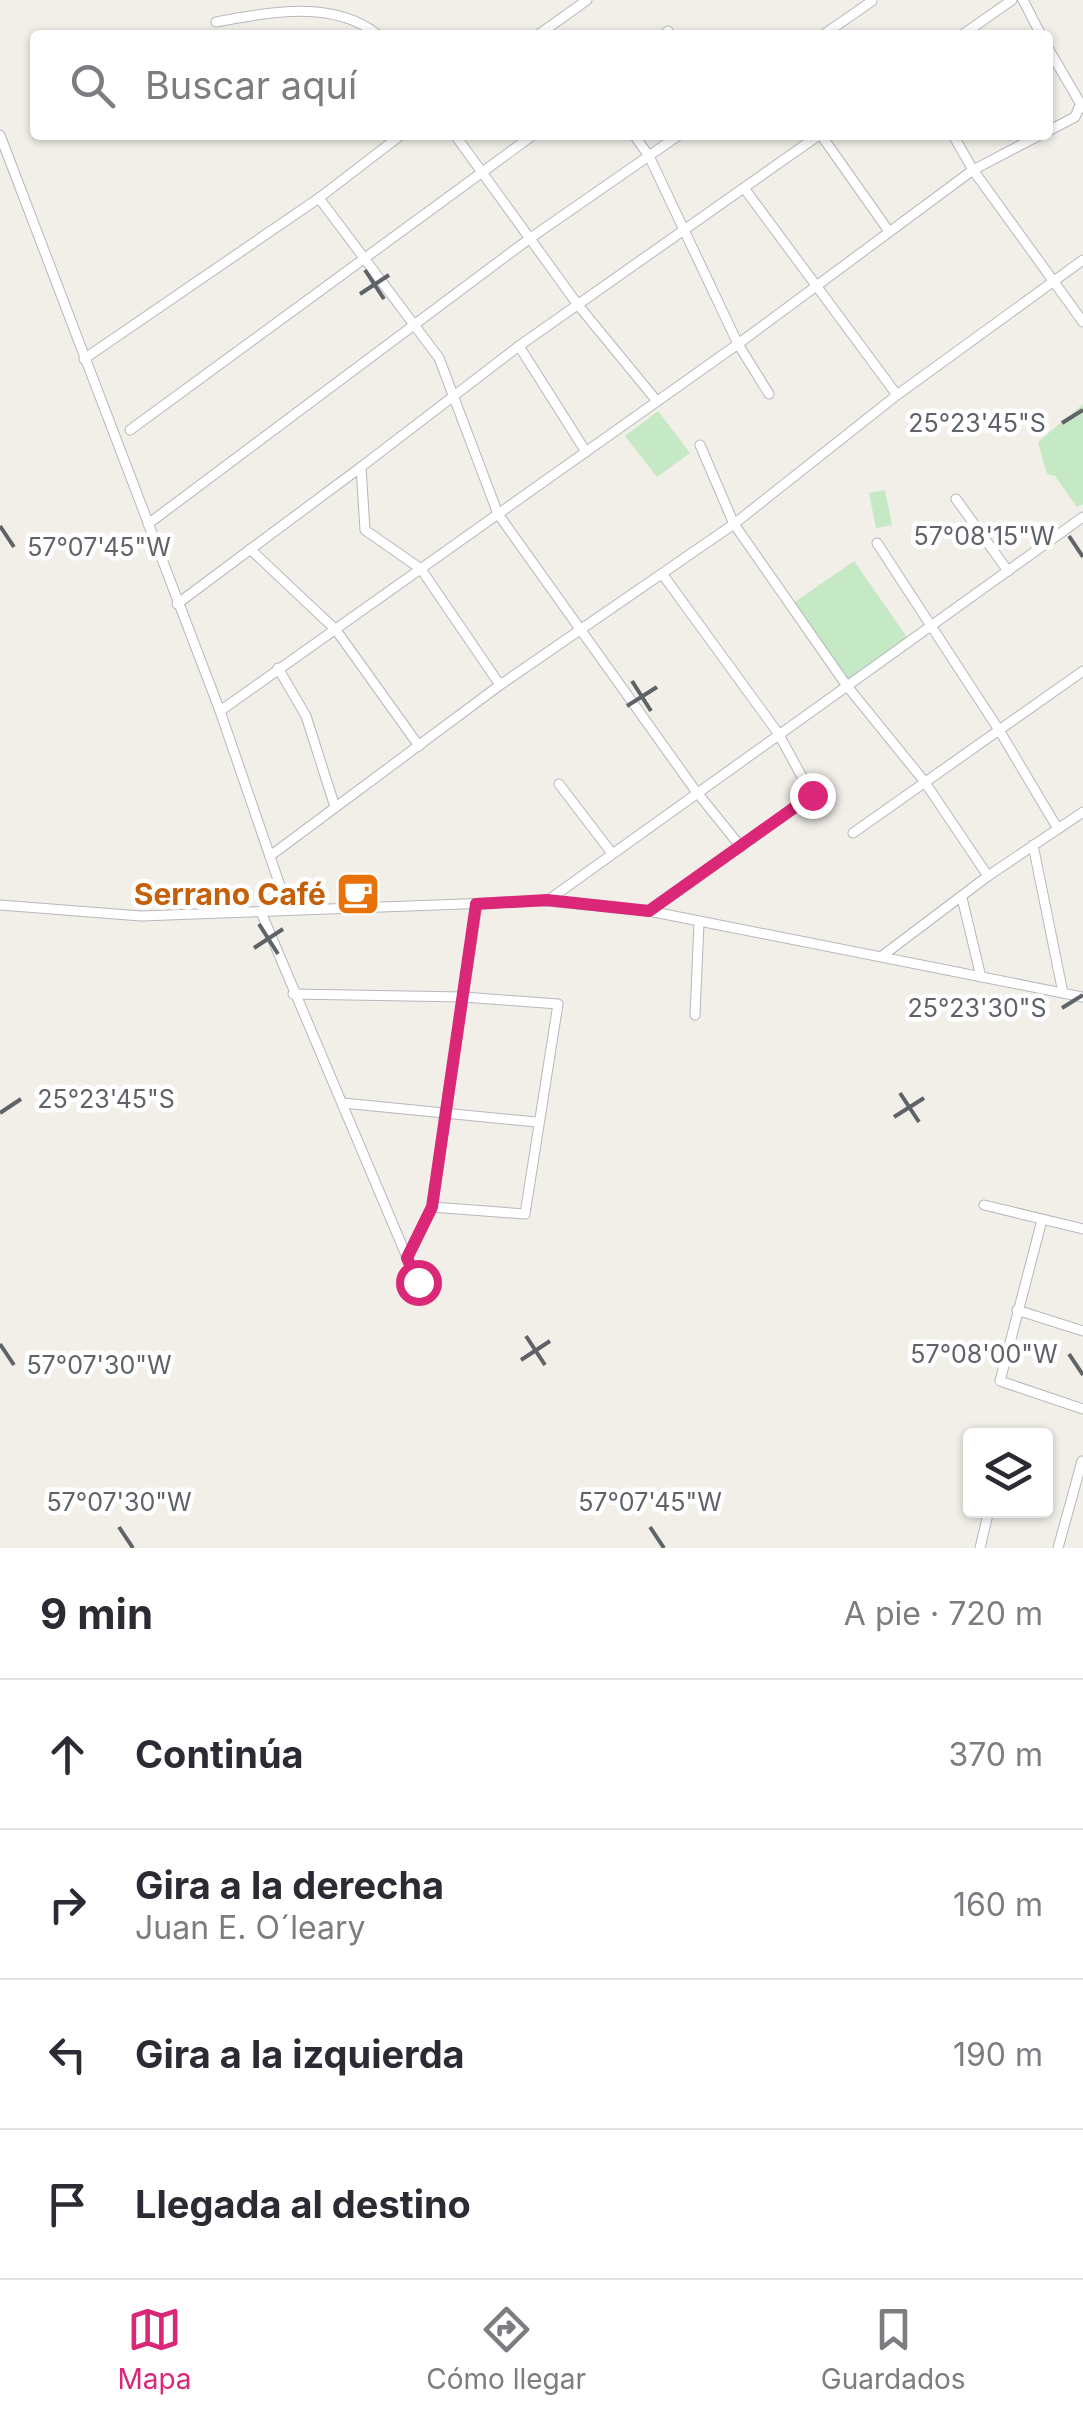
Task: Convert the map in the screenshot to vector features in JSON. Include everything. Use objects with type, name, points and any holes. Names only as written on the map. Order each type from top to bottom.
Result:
[{"type":"street","points":[[545,30],[587,0]]},
{"type":"street","points":[[969,30],[1012,0]]},
{"type":"street","points":[[1023,0],[1038,30]]},
{"type":"street","points":[[216,22],[319,1],[366,20],[374,30]]},
{"type":"street","points":[[830,30],[872,1]]},
{"type":"street","points":[[554,24],[558,30]]},
{"type":"street","points":[[1053,56],[1082,104],[1075,117],[1053,128]]},
{"type":"street","points":[[0,135],[220,711],[288,908]]},
{"type":"street","points":[[84,359],[319,198],[394,140]]},
{"type":"street","points":[[459,140],[578,305],[656,400]]},
{"type":"street","points":[[130,430],[526,140]]},
{"type":"street","points":[[638,140],[649,156],[738,344],[769,394]]},
{"type":"street","points":[[148,524],[529,239],[672,140]]},
{"type":"street","points":[[178,604],[520,346],[814,140]]},
{"type":"street","points":[[825,140],[888,230]]},
{"type":"street","points":[[956,140],[972,170],[1083,322]]},
{"type":"street","points":[[220,711],[738,344],[972,170],[1030,140]]},
{"type":"street","points":[[744,188],[896,395]]},
{"type":"street","points":[[319,198],[438,358],[498,514],[695,790],[741,847]]},
{"type":"street","points":[[270,856],[500,685],[734,524],[896,395],[1083,260]]},
{"type":"street","points":[[520,346],[586,452]]},
{"type":"street","points":[[700,445],[734,524],[847,686],[924,781],[988,876]]},
{"type":"street","points":[[361,467],[366,530],[421,569],[500,685]]},
{"type":"street","points":[[956,500],[1008,571]]},
{"type":"street","points":[[547,900],[695,790],[931,629],[1083,517]]},
{"type":"street","points":[[877,543],[1000,730],[1058,829]]},
{"type":"street","points":[[250,549],[336,630],[419,746]]},
{"type":"street","points":[[649,911],[812,795],[778,734],[663,575]]},
{"type":"street","points":[[278,668],[306,716],[336,807]]},
{"type":"street","points":[[852,833],[1083,670]]},
{"type":"street","points":[[559,784],[611,852]]},
{"type":"street","points":[[882,956],[988,876],[1083,812]]},
{"type":"street","points":[[1033,846],[1063,993]]},
{"type":"street","points":[[962,898],[981,976]]},
{"type":"street","points":[[0,905],[141,916],[547,900],[649,911],[1083,997]]},
{"type":"street","points":[[407,1258],[432,1207],[476,904]]},
{"type":"street","points":[[261,912],[426,1300]]},
{"type":"street","points":[[695,1016],[699,923]]},
{"type":"street","points":[[293,994],[463,997],[558,1004],[536,1122],[525,1214],[432,1207]]},
{"type":"street","points":[[343,1103],[449,1110],[536,1122]]},
{"type":"street","points":[[984,1205],[1083,1228]]},
{"type":"street","points":[[1042,1220],[1000,1380],[1083,1409]]},
{"type":"street","points":[[1017,1310],[1083,1331]]},
{"type":"street","points":[[1058,1548],[1082,1461]]},
{"type":"street","points":[[980,1548],[987,1518]]},
{"type":"green space","points":[[1083,404],[1083,504],[1077,507],[1055,476],[1047,474],[1038,442]]},
{"type":"green space","points":[[658,411],[690,453],[657,477],[625,436]]},
{"type":"green space","points":[[885,490],[892,525],[876,528],[869,493]]},
{"type":"green space","points":[[854,561],[909,640],[847,683],[792,604]]},
{"type":"place","name":"Serrano Café","points":[[358,894]]},
{"type":"route","points":[[418,1282],[407,1258],[432,1207],[476,904],[547,900],[649,911],[812,795]]}]
